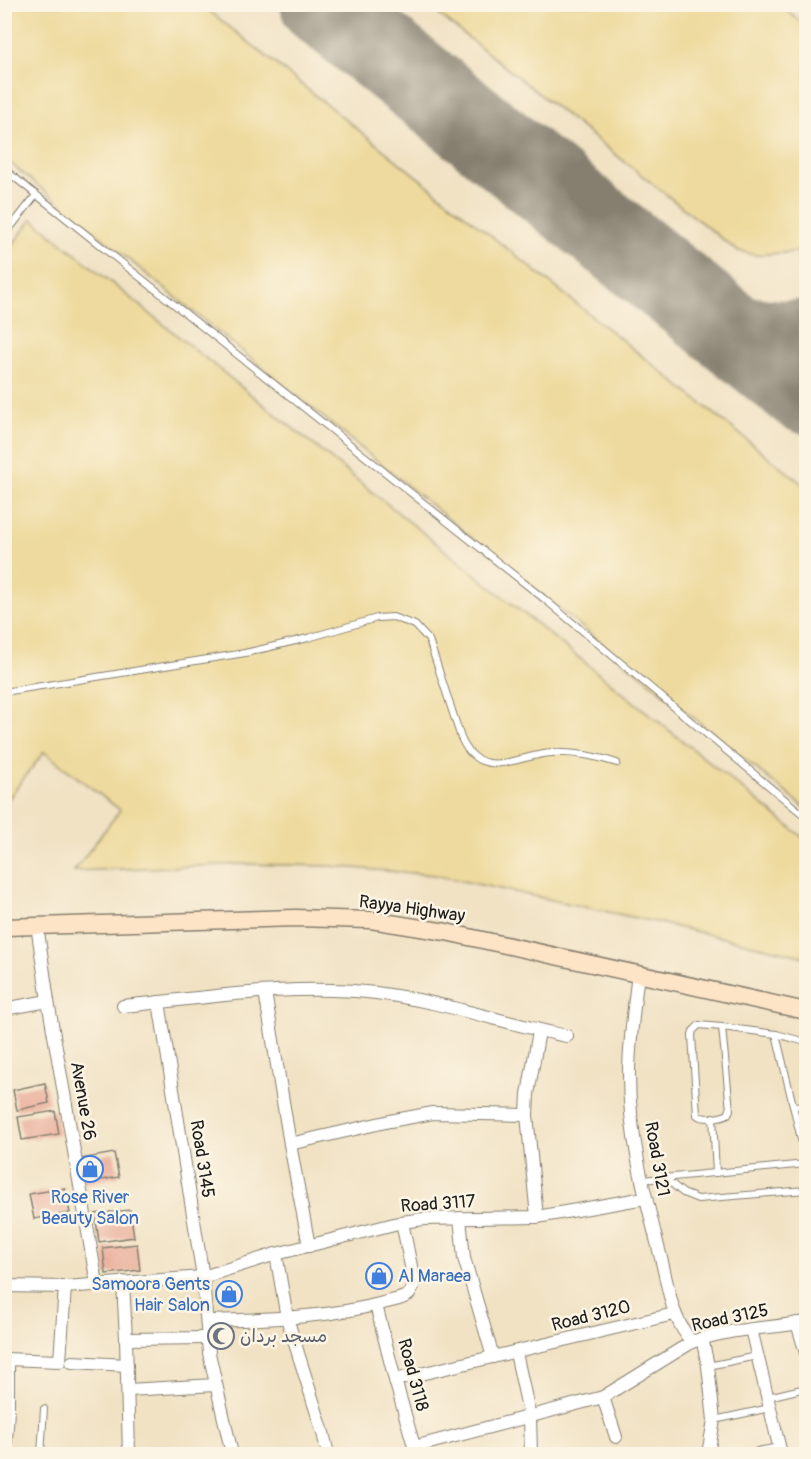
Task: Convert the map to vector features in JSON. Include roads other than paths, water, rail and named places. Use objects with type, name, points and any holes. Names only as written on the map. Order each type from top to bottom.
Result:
[{"type":"main road","name":"Rayya Highway","points":[[4,927],[296,918],[371,920],[446,932],[807,1011]]},
{"type":"street","name":"Avenue 26","points":[[37,925],[97,1284]]},
{"type":"street","name":"Road 3121","points":[[638,974],[629,1071],[631,1113],[641,1180],[674,1314],[684,1334],[697,1340]]},
{"type":"street","points":[[265,992],[309,1246]]},
{"type":"street","points":[[123,1006],[265,992],[375,993],[406,998],[567,1036]]},
{"type":"street","points":[[4,1009],[48,1000]]},
{"type":"street","name":"Road 3145","points":[[159,1002],[203,1277],[207,1338],[215,1385],[232,1455]]},
{"type":"street","points":[[537,1218],[527,1114],[528,1094],[539,1031]]},
{"type":"street","points":[[290,1144],[433,1113],[527,1114]]},
{"type":"street","name":"Road 3117","points":[[4,1286],[64,1287],[203,1277],[276,1254],[402,1222],[424,1219],[537,1218],[645,1198]]},
{"type":"street","points":[[460,1218],[464,1258],[493,1357]]},
{"type":"street","points":[[207,1321],[287,1318],[376,1305],[403,1298],[413,1288],[414,1281],[402,1222]]},
{"type":"street","points":[[276,1254],[287,1318],[323,1432],[328,1455]]},
{"type":"street","points":[[123,1282],[129,1455]]},
{"type":"street","points":[[5,1453],[8,1410],[6,1359],[60,1361],[64,1287]]},
{"type":"street","name":"Road 3118","points":[[376,1305],[415,1451]]},
{"type":"street","name":"Road 3120","points":[[395,1380],[674,1314]]},
{"type":"street","points":[[802,1322],[807,1353]]},
{"type":"street","name":"Road 3125","points":[[415,1451],[603,1397],[697,1340],[802,1322]]},
{"type":"street","points":[[751,1329],[780,1452],[758,1455]]},
{"type":"street","points":[[126,1339],[207,1338]]},
{"type":"street","points":[[697,1340],[708,1366],[714,1420],[708,1455]]},
{"type":"street","points":[[516,1353],[530,1417],[531,1455]]},
{"type":"street","points":[[72,1362],[127,1365]]},
{"type":"street","points":[[128,1390],[215,1385]]},
{"type":"street","points":[[603,1397],[616,1437]]},
{"type":"lane","points":[[4,169],[543,598],[807,817]]},
{"type":"lane","points":[[4,236],[36,195]]},
{"type":"lane","points":[[4,692],[245,653],[377,618],[393,617],[415,625],[429,640],[461,738],[465,747],[478,760],[496,765],[531,756],[566,753],[617,763]]},
{"type":"lane","points":[[722,1027],[730,1112],[724,1117],[703,1118],[697,1115],[692,1035],[699,1025],[722,1027],[776,1034],[807,1042]]},
{"type":"lane","points":[[641,1180],[807,1162],[776,1034]]},
{"type":"lane","points":[[794,1106],[807,1105]]},
{"type":"lane","points":[[713,1117],[716,1173]]},
{"type":"lane","points":[[665,1178],[683,1193],[698,1199],[807,1190]]},
{"type":"lane","points":[[708,1366],[757,1356]]},
{"type":"lane","points":[[714,1420],[769,1403],[807,1388]]},
{"type":"lane","points":[[5,1453],[41,1454],[44,1409]]},
{"type":"place","name":"Rose River Beauty Salon","points":[[90,1169]]},
{"type":"place","name":"Al Maraea","points":[[379,1276]]},
{"type":"place","name":"Samoora Gents Hair Salon","points":[[229,1294]]},
{"type":"place","name":"مسجد بردان","points":[[221,1336]]}]
